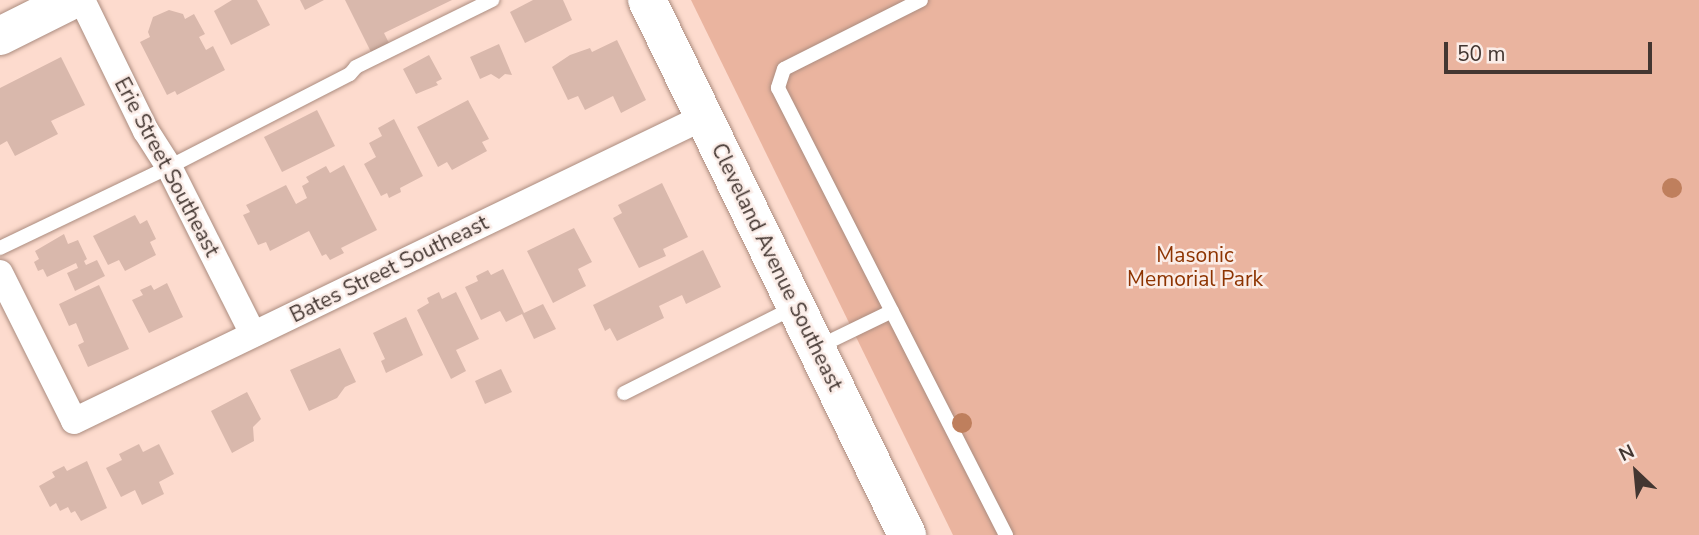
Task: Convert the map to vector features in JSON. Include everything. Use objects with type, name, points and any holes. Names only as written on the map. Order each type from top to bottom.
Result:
[{"type":"main road","points":[[0,36],[72,0]]},
{"type":"main road","name":"Cleveland Avenue Southeast","points":[[647,0],[907,535]]},
{"type":"street","name":"Erie Street Southeast","points":[[82,0],[146,131],[169,167],[253,334]]},
{"type":"street","name":"Bates Street Southeast","points":[[0,273],[74,421],[704,117]]},
{"type":"lane","points":[[0,248],[169,167],[350,74],[356,67],[492,0]]},
{"type":"lane","points":[[921,0],[784,69],[778,88],[1006,535]]},
{"type":"lane","points":[[624,393],[797,306]]},
{"type":"lane","points":[[817,348],[892,310]]},
{"type":"green space","name":"Masonic Memorial Park","points":[[691,0],[1699,0],[1699,535],[953,535]]},
{"type":"building","points":[[232,0],[257,0],[270,25],[231,45],[214,11]]},
{"type":"building","points":[[300,0],[324,0],[305,10]]},
{"type":"building","points":[[345,0],[452,0],[384,33],[390,45],[372,54]]},
{"type":"building","points":[[533,0],[563,0],[572,20],[525,43],[510,12]]},
{"type":"building","points":[[169,10],[183,14],[185,19],[194,14],[205,34],[199,37],[206,50],[213,46],[225,70],[177,95],[175,91],[167,95],[140,42],[150,37],[148,32],[153,17]]},
{"type":"building","points":[[617,40],[646,100],[621,113],[613,96],[585,110],[578,96],[568,100],[552,67],[570,55],[590,48],[592,52]]},
{"type":"building","points":[[499,44],[512,75],[505,74],[499,79],[491,74],[480,79],[470,57]]},
{"type":"building","points":[[429,55],[442,79],[436,82],[438,85],[416,94],[403,69]]},
{"type":"building","points":[[61,57],[85,105],[51,121],[58,134],[15,156],[7,141],[0,145],[0,88]]},
{"type":"building","points":[[468,100],[489,139],[482,142],[487,151],[452,170],[447,162],[438,167],[417,127]]},
{"type":"building","points":[[317,110],[335,146],[282,172],[264,137]]},
{"type":"building","points":[[394,119],[423,176],[400,188],[401,192],[389,198],[387,193],[381,196],[364,164],[376,157],[369,143],[382,136],[378,128]]},
{"type":"building","points":[[344,165],[377,230],[341,248],[344,253],[330,260],[326,254],[322,256],[309,231],[270,251],[266,242],[258,245],[243,215],[250,212],[246,205],[286,185],[296,204],[307,198],[302,186],[309,182],[306,177],[326,166],[330,173]]},
{"type":"building","points":[[662,183],[688,237],[663,249],[666,256],[639,268],[613,218],[622,213],[618,205]]},
{"type":"building","points":[[135,215],[140,224],[147,220],[156,239],[150,242],[156,255],[125,271],[119,260],[108,265],[93,236]]},
{"type":"building","points":[[574,228],[592,262],[578,269],[586,286],[553,303],[527,251]]},
{"type":"building","points":[[64,234],[68,244],[78,240],[87,259],[84,261],[86,265],[97,260],[105,276],[75,291],[67,273],[78,268],[76,263],[47,277],[43,269],[38,271],[34,262],[39,259],[35,251]]},
{"type":"building","points":[[703,250],[721,287],[686,304],[682,295],[659,306],[664,318],[617,341],[610,328],[605,331],[593,305]]},
{"type":"building","points":[[503,269],[524,313],[543,304],[556,329],[534,339],[522,314],[506,322],[500,311],[481,320],[465,287],[478,281],[476,276],[488,270],[491,275]]},
{"type":"building","points":[[167,283],[183,317],[149,333],[132,300],[143,295],[140,290],[151,285],[154,290]]},
{"type":"building","points":[[99,285],[129,349],[88,367],[78,345],[84,342],[76,323],[69,326],[59,304]]},
{"type":"building","points":[[439,292],[442,299],[456,292],[479,339],[456,350],[466,371],[451,379],[417,310],[429,303],[427,298]]},
{"type":"building","points":[[406,317],[423,355],[386,373],[381,361],[385,359],[373,333]]},
{"type":"building","points":[[340,348],[356,382],[345,387],[337,398],[309,411],[290,370]]},
{"type":"building","points":[[501,369],[512,392],[485,404],[475,381]]},
{"type":"building","points":[[247,392],[261,419],[253,427],[254,441],[232,453],[211,411]]},
{"type":"building","points":[[139,444],[143,452],[159,444],[174,474],[159,482],[164,494],[142,505],[135,490],[121,497],[106,468],[122,460],[119,454]]},
{"type":"building","points":[[87,461],[107,508],[81,521],[75,511],[71,513],[68,507],[60,511],[56,503],[50,507],[39,486],[55,477],[52,472],[64,466],[67,471]]}]
